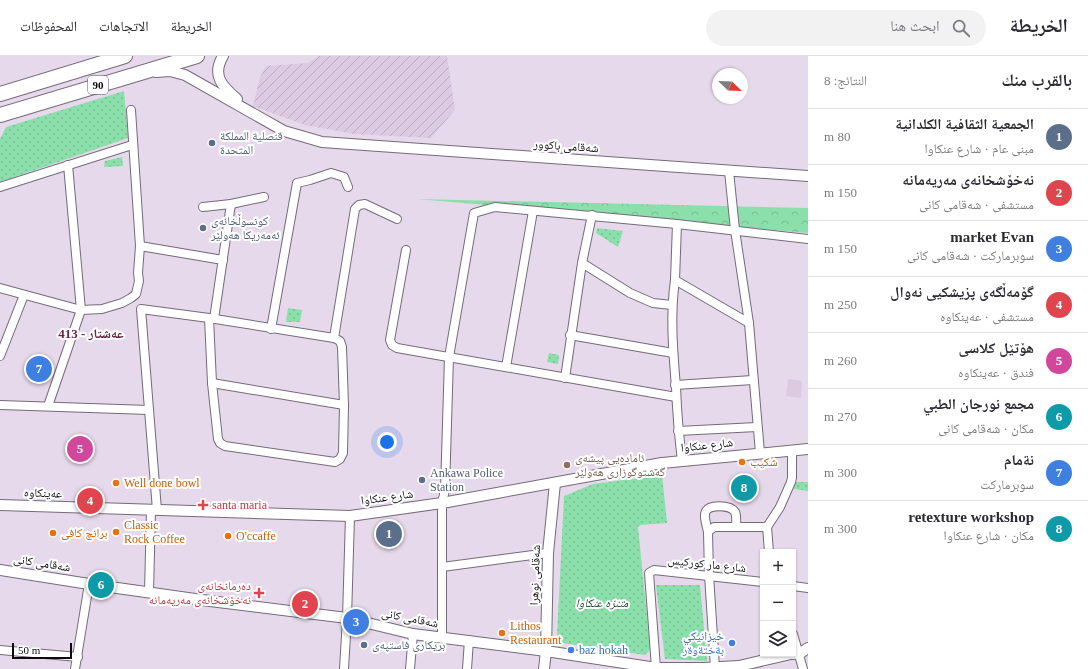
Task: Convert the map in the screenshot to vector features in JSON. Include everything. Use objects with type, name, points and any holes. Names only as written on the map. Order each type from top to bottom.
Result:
[{"type":"highway","name":"90","points":[[0,94],[125,56]]},
{"type":"highway","name":"90","points":[[0,115],[132,74],[197,56]]},
{"type":"street","points":[[223,56],[218,71],[221,84],[254,114]]},
{"type":"street","points":[[132,74],[166,71],[185,74],[254,114]]},
{"type":"street","points":[[0,288],[81,310],[102,309],[122,303],[132,298],[136,294],[139,281],[138,273],[140,246],[132,145],[131,110]]},
{"type":"street","name":"شەقامی باکوور","points":[[254,114],[284,131],[322,142],[808,176]]},
{"type":"street","points":[[0,187],[132,145]]},
{"type":"street","points":[[48,406],[81,310],[68,165]]},
{"type":"street","points":[[729,171],[749,323],[760,453]]},
{"type":"street","points":[[271,329],[297,183],[331,173],[344,177],[348,187]]},
{"type":"street","points":[[203,207],[231,204],[264,197]]},
{"type":"street","points":[[149,593],[154,510],[142,309],[212,318],[271,329],[334,338],[340,341],[342,346],[344,405],[343,453],[340,460],[335,462],[225,446],[220,443],[218,439],[212,383],[212,318],[223,260],[231,204]]},
{"type":"street","points":[[334,338],[355,209],[359,205],[365,204],[397,219]]},
{"type":"street","points":[[442,637],[442,503],[445,490],[450,357],[474,213],[495,207],[592,215],[808,239]]},
{"type":"street","points":[[506,367],[533,210]]},
{"type":"street","points":[[565,378],[570,335],[592,215]]},
{"type":"street","points":[[677,224],[675,280],[672,305],[673,353],[678,431],[682,461]]},
{"type":"street","points":[[140,246],[223,260]]},
{"type":"street","points":[[406,250],[390,340],[397,348],[676,397]]},
{"type":"street","points":[[582,263],[630,292],[653,303],[672,305]]},
{"type":"street","points":[[675,280],[749,323]]},
{"type":"street","points":[[0,356],[24,295]]},
{"type":"street","points":[[570,335],[673,353]]},
{"type":"street","points":[[676,385],[753,380]]},
{"type":"street","points":[[212,383],[344,405]]},
{"type":"street","points":[[0,405],[148,410]]},
{"type":"street","points":[[678,431],[757,427]]},
{"type":"street","name":"شارع عنكاوا","points":[[154,510],[350,516],[442,503],[682,461],[808,449]]},
{"type":"street","points":[[769,549],[767,527],[780,507],[791,482],[792,451]]},
{"type":"street","name":"شەقامی نوهرا","points":[[544,669],[546,651],[548,553],[555,483]]},
{"type":"street","name":"عەینکاوە","points":[[0,505],[154,510]]},
{"type":"street","points":[[715,668],[708,575],[708,532],[705,515],[709,508],[713,507],[733,509],[736,513],[736,527]]},
{"type":"street","points":[[344,669],[350,516]]},
{"type":"street","points":[[708,532],[714,527],[767,527]]},
{"type":"street","points":[[442,567],[548,553]]},
{"type":"street","name":"شەقامی کانی","points":[[0,570],[149,593],[347,618],[413,634],[546,651],[650,668],[739,668],[800,652]]},
{"type":"street","name":"شارع مار كوركيس","points":[[650,668],[649,573],[654,570],[760,582]]},
{"type":"street","points":[[75,669],[89,584]]},
{"type":"street","points":[[796,586],[808,588]]},
{"type":"street","points":[[410,669],[413,634]]},
{"type":"street","points":[[467,669],[469,640]]},
{"type":"street","points":[[796,642],[800,652],[803,669]]},
{"type":"street","points":[[0,650],[78,657]]},
{"type":"shaded area","points":[[319,56],[447,56],[455,110],[431,138],[354,134],[305,125],[253,106],[260,77],[266,66],[308,63]]},
{"type":"shaded area","points":[[788,379],[802,381],[801,398],[786,396]]},
{"type":"green space","points":[[124,91],[128,138],[0,182],[0,139],[6,127]]},
{"type":"green space","points":[[122,157],[123,166],[104,167],[105,161]]},
{"type":"green space","points":[[417,199],[808,208],[808,233]]},
{"type":"green space","points":[[597,228],[623,231],[618,247],[596,233]]},
{"type":"green space","points":[[288,308],[302,310],[300,322],[286,322]]},
{"type":"green space","points":[[549,353],[559,355],[558,364],[547,362]]},
{"type":"green space","name":"متنزه عنكاوا","points":[[662,475],[667,523],[640,525],[638,527],[650,646],[649,651],[645,655],[562,643],[557,636],[564,496],[593,484]]},
{"type":"green space","points":[[795,482],[808,482],[808,491],[794,489]]},
{"type":"green space","points":[[656,585],[700,585],[707,661],[665,659]]},
{"type":"place","name":"قنصلية المملكة المتحدة","points":[[212,143]]},
{"type":"place","name":"کونسوڵخانەی ئەمەریکا هەولێر","points":[[203,228]]},
{"type":"place","name":"نةمام","points":[[39,369]]},
{"type":"place","name":"هۆتێل کلاسی","points":[[80,449]]},
{"type":"place","name":"شكيب","points":[[742,462]]},
{"type":"place","name":"ئاماده‌یی پیشه‌ی گه‌شتوگوزاری هه‌ولێر","points":[[567,465]]},
{"type":"place","name":"Ankawa Police Station","points":[[422,480]]},
{"type":"place","name":"Well done bowl","points":[[116,483]]},
{"type":"place","name":"retexture workshop","points":[[744,488]]},
{"type":"place","name":"گۆمەڵگەی پزیشکیی نەوال","points":[[90,501]]},
{"type":"place","name":"santa maria","points":[[203,505]]},
{"type":"place","name":"Classic Rock Coffee","points":[[116,532]]},
{"type":"place","name":"برانچ كافى","points":[[53,533]]},
{"type":"place","name":"الجمعية الثقافية الكلدانية","points":[[389,534]]},
{"type":"place","name":"O'ccaffe","points":[[228,536]]},
{"type":"place","name":"مجمع نورجان الطبي","points":[[101,585]]},
{"type":"place","name":"دەرمانخانەی نەخۆشخانەی مەریەمانە","points":[[259,593]]},
{"type":"place","name":"نەخۆشخانەی مەریەمانە","points":[[305,604]]},
{"type":"place","name":"market Evan","points":[[356,622]]},
{"type":"place","name":"Lithos Restaurant","points":[[502,633]]},
{"type":"place","name":"خيزانيكي بةختةوةر","points":[[732,643]]},
{"type":"place","name":"بریکاری فاستپەی","points":[[364,645]]},
{"type":"place","name":"baz hokah","points":[[571,650]]},
{"type":"district","name":"عه‌شتار - 413","points":[[91,333]]}]
